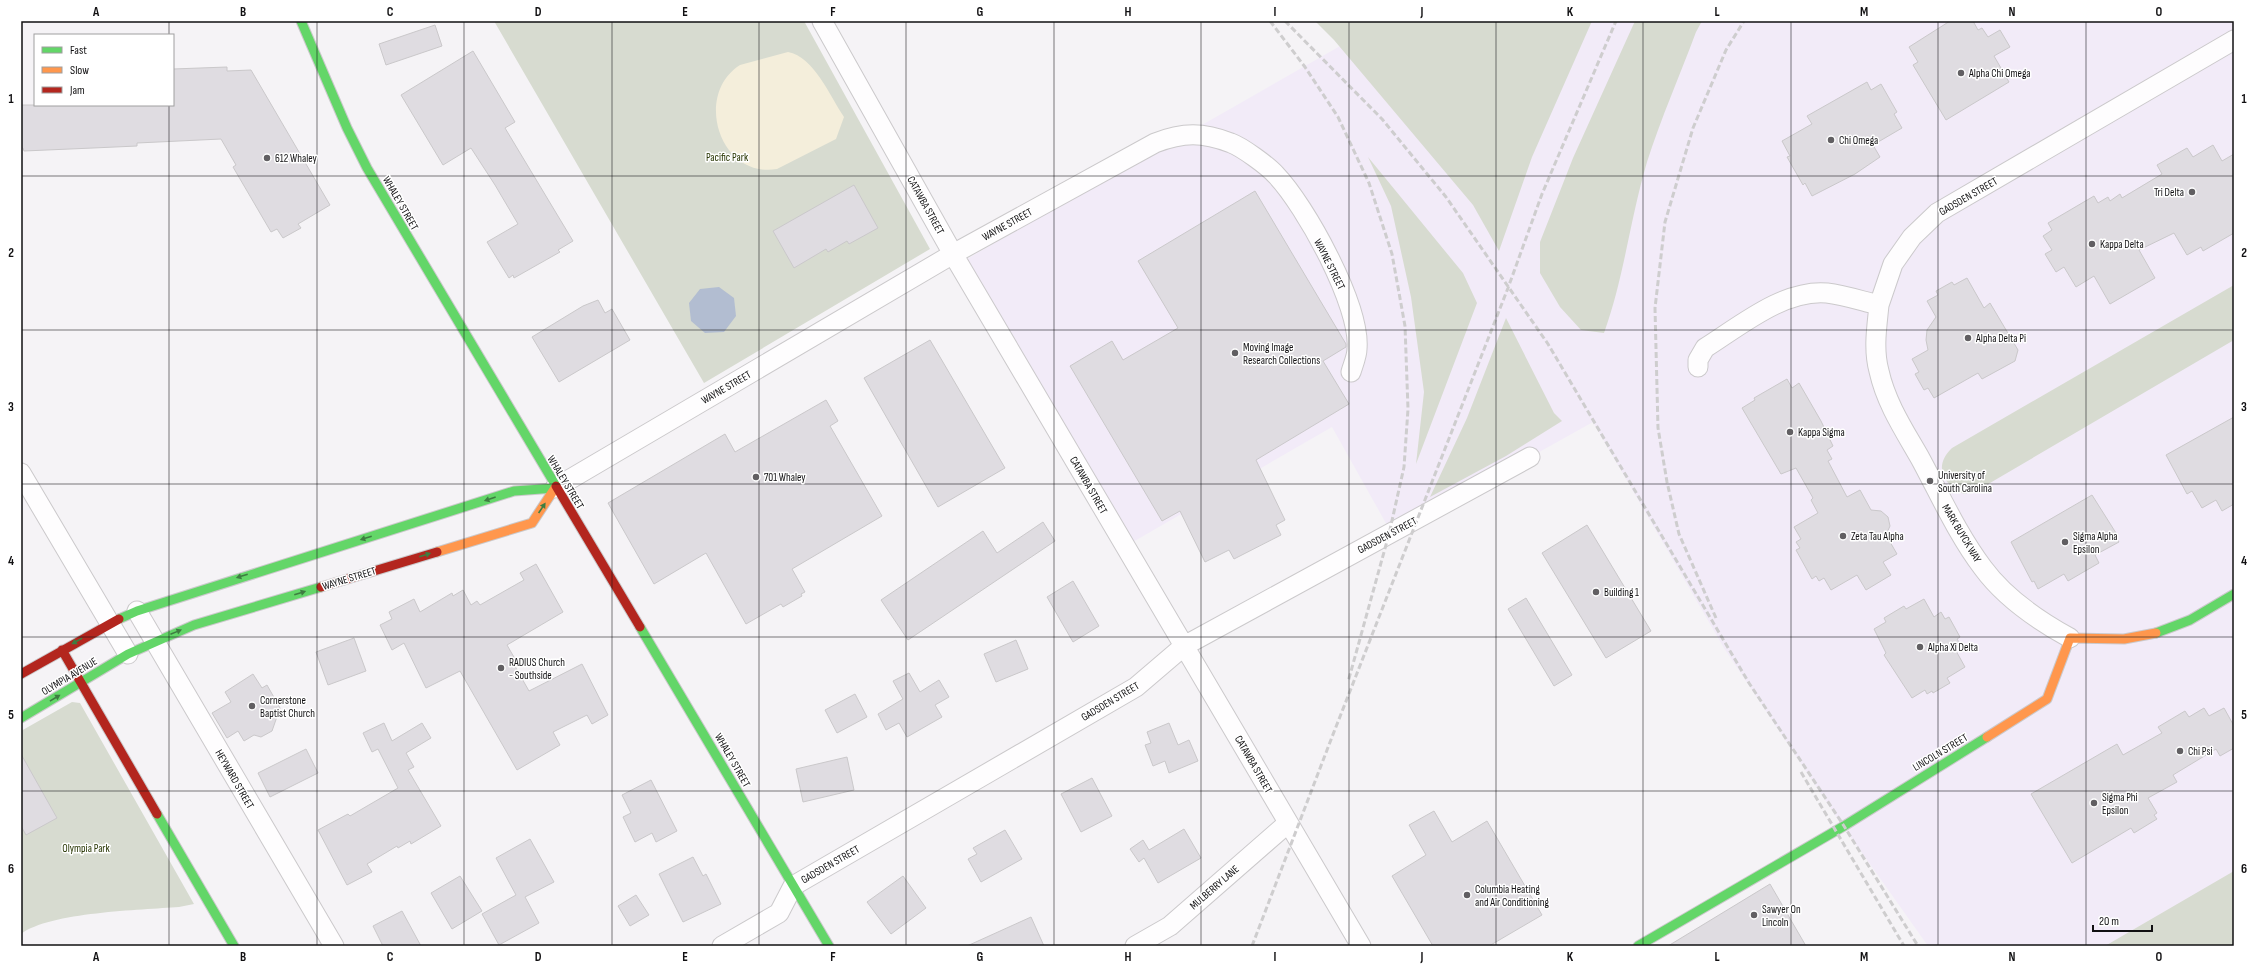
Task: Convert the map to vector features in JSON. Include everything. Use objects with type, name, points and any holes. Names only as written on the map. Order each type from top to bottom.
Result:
[{"type":"main road","name":"WHALEY STREET","points":[[301,21],[346,128],[367,168],[555,488],[691,711],[829,946]]},
{"type":"main road","name":"WAYNE STREET","points":[[111,623],[137,610],[514,491],[555,488]]},
{"type":"main road","name":"WAYNE STREET","points":[[128,654],[154,641],[194,625],[532,523],[555,488]]},
{"type":"main road","points":[[2070,638],[2105,641],[2142,638],[2176,627],[2234,594]]},
{"type":"main road","points":[[21,674],[111,623]]},
{"type":"main road","name":"LINCOLN STREET","points":[[1638,946],[1840,828],[2047,699],[2070,638]]},
{"type":"main road","points":[[62,650],[234,946]]},
{"type":"main road","name":"OLYMPIA AVENUE","points":[[21,718],[128,654]]},
{"type":"street","name":"CATAWBA STREET","points":[[822,21],[953,254],[1361,946]]},
{"type":"street","name":"GADSDEN STREET","points":[[1879,304],[1893,264],[1912,237],[1937,213],[2234,40]]},
{"type":"street","name":"WAYNE STREET","points":[[555,488],[953,254],[1155,143],[1176,134],[1205,135],[1233,143],[1276,174],[1305,216],[1342,282],[1354,321],[1357,349],[1351,372]]},
{"type":"street","points":[[1698,367],[1698,360],[1706,348],[1781,302],[1794,296],[1827,293],[1879,304]]},
{"type":"street","name":"MARK BUYCK WAY","points":[[1879,304],[1876,341],[1878,369],[1885,393],[1953,519],[1984,569],[2016,602],[2041,622],[2070,638]]},
{"type":"street","name":"GADSDEN STREET","points":[[722,946],[779,912],[793,886],[1136,687],[1184,646],[1530,457]]},
{"type":"street","points":[[21,473],[128,654]]},
{"type":"street","name":"HEYWARD STREET","points":[[137,610],[334,946]]},
{"type":"street","name":"MULBERRY LANE","points":[[1135,946],[1170,926],[1288,822]]},
{"type":"shaded area","name":"University of South Carolina","points":[[1384,21],[2234,21],[2234,946],[1928,946],[1838,819],[1724,648],[1593,422],[1392,534],[1332,427],[1119,550],[958,264]]},
{"type":"green space","name":"Pacific Park","points":[[494,21],[804,21],[930,249],[704,383]]},
{"type":"green space","points":[[1315,21],[1592,21],[1532,157],[1499,251],[1473,205],[1334,40]]},
{"type":"green space","points":[[1635,21],[1702,21],[1696,32],[1658,129],[1647,162],[1617,291],[1604,333],[1581,330],[1560,307],[1540,273],[1540,242],[1573,158]]},
{"type":"green space","points":[[1368,157],[1463,273],[1477,303],[1416,464],[1424,392],[1411,297],[1391,206]]},
{"type":"green space","points":[[2234,285],[2234,340],[1978,490],[1964,494],[1951,486],[1946,480],[1942,468],[1943,462],[1946,455],[1952,448]]},
{"type":"green space","points":[[1506,318],[1554,413],[1562,421],[1506,456],[1430,497],[1467,418]]},
{"type":"green space","name":"Olympia Park","points":[[72,702],[80,703],[194,904],[179,907],[97,913],[53,921],[35,927],[21,934],[21,731]]},
{"type":"green space","points":[[2234,871],[2234,946],[2105,946]]},
{"type":"sand","points":[[788,52],[797,55],[806,61],[813,69],[844,117],[836,139],[777,169],[757,169],[741,161],[728,148],[720,132],[716,114],[718,95],[726,78],[740,65]]},
{"type":"water","points":[[719,287],[734,298],[736,316],[724,332],[705,333],[691,321],[689,303],[700,289]]},
{"type":"building","name":"Alpha Chi Omega","points":[[1950,21],[1973,21],[1978,30],[1982,28],[1988,37],[2000,30],[2010,47],[1994,56],[2009,82],[1946,120],[1913,65],[1918,62],[1909,47]]},
{"type":"building","points":[[435,25],[442,46],[386,65],[379,44]]},
{"type":"building","points":[[473,51],[515,122],[505,128],[573,241],[558,250],[560,252],[514,278],[513,275],[509,278],[487,242],[518,224],[495,185],[471,148],[443,165],[401,95]]},
{"type":"building","name":"612 Whaley","points":[[227,67],[227,71],[251,70],[330,205],[298,224],[301,228],[283,238],[277,229],[271,232],[233,167],[236,165],[221,139],[137,143],[137,146],[93,148],[24,151],[23,148],[21,148],[21,105],[174,106],[174,69]]},
{"type":"building","name":"Chi Omega","points":[[1867,82],[1871,90],[1881,84],[1897,112],[1894,114],[1902,128],[1873,145],[1880,157],[1855,174],[1812,196],[1805,183],[1803,185],[1787,157],[1790,156],[1782,141],[1812,124],[1807,116]]},
{"type":"building","points":[[2213,145],[2222,161],[2234,154],[2234,233],[2203,251],[2201,247],[2187,255],[2174,233],[2139,250],[2155,278],[2110,304],[2094,276],[2076,287],[2064,267],[2056,272],[2045,254],[2052,250],[2043,236],[2052,230],[2048,223],[2094,196],[2098,203],[2108,197],[2110,201],[2120,194],[2122,198],[2162,174],[2157,165],[2187,148],[2193,157]]},
{"type":"building","points":[[854,185],[878,228],[849,244],[847,241],[828,252],[826,249],[794,268],[773,231]]},
{"type":"building","name":"Moving Image Research Collections","points":[[1255,191],[1346,344],[1346,347],[1323,361],[1349,404],[1256,460],[1285,520],[1276,525],[1281,535],[1234,559],[1229,550],[1205,562],[1180,511],[1162,521],[1070,366],[1112,341],[1123,360],[1178,328],[1138,261]]},
{"type":"building","name":"Alpha Delta Pi","points":[[1967,278],[1984,308],[1990,303],[2018,350],[2015,361],[1982,379],[1978,373],[1934,398],[1928,388],[1924,390],[1915,374],[1919,372],[1912,359],[1928,350],[1926,340],[1927,330],[1936,317],[1927,301],[1938,295],[1936,291],[1952,282],[1954,285]]},
{"type":"building","points":[[598,300],[605,313],[612,309],[630,340],[559,382],[532,337],[583,306]]},
{"type":"building","points":[[930,340],[1005,468],[938,507],[864,378]]},
{"type":"building","points":[[1787,379],[1792,388],[1799,383],[1821,421],[1833,446],[1827,450],[1832,459],[1828,461],[1847,497],[1860,490],[1871,510],[1881,511],[1888,517],[1890,526],[1886,535],[1897,554],[1883,562],[1891,575],[1866,590],[1857,575],[1831,590],[1824,578],[1819,581],[1816,576],[1812,579],[1796,550],[1800,548],[1796,542],[1801,539],[1794,527],[1818,513],[1811,500],[1813,498],[1796,468],[1781,474],[1742,408],[1755,400],[1754,398]]},
{"type":"building","name":"701 Whaley","points":[[826,400],[838,421],[830,426],[882,516],[792,569],[805,592],[801,594],[802,596],[783,607],[781,604],[746,624],[706,553],[654,584],[608,503],[725,434],[735,452]]},
{"type":"building","points":[[2234,417],[2234,504],[2222,511],[2216,500],[2202,508],[2192,491],[2187,494],[2166,455]]},
{"type":"building","name":"Sigma Alpha Epsilon","points":[[2092,495],[2116,533],[2114,534],[2119,542],[2095,555],[2099,563],[2068,581],[2064,574],[2038,589],[2034,581],[2032,582],[2011,542]]},
{"type":"building","points":[[1043,522],[1055,541],[908,640],[881,600],[983,531],[997,553]]},
{"type":"building","name":"Building 1","points":[[1587,525],[1651,631],[1606,658],[1542,553]]},
{"type":"building","name":"RADIUS Church - Southside","points":[[536,564],[563,612],[507,645],[515,659],[512,661],[529,691],[582,664],[608,715],[592,724],[587,715],[553,732],[560,745],[517,770],[460,671],[426,688],[404,643],[392,650],[380,625],[392,619],[389,612],[414,599],[420,612],[452,593],[453,596],[463,590],[471,605],[477,601],[480,605],[524,580],[520,573]]},
{"type":"building","points":[[1073,581],[1099,626],[1073,642],[1047,597]]},
{"type":"building","points":[[1526,598],[1572,675],[1554,686],[1508,609]]},
{"type":"building","name":"Alpha Xi Delta","points":[[1924,599],[1934,617],[1941,612],[1945,619],[1949,617],[1960,637],[1957,639],[1961,645],[1955,649],[1965,667],[1947,678],[1950,683],[1933,693],[1932,691],[1927,694],[1925,690],[1912,698],[1884,655],[1886,653],[1874,629],[1886,622],[1884,618],[1904,606],[1906,609]]},
{"type":"building","points":[[354,638],[366,671],[328,685],[316,652]]},
{"type":"building","points":[[1016,640],[1028,669],[996,682],[984,654]]},
{"type":"building","points":[[909,673],[920,692],[939,680],[949,697],[935,705],[942,717],[907,737],[899,723],[886,730],[878,714],[903,699],[893,681]]},
{"type":"building","name":"Cornerstone Baptist Church","points":[[253,674],[262,688],[267,685],[280,708],[272,731],[261,737],[254,735],[244,741],[238,731],[227,738],[212,713],[231,702],[225,692]]},
{"type":"building","points":[[855,694],[867,717],[837,733],[825,710]]},
{"type":"building","points":[[2204,708],[2209,716],[2224,708],[2234,726],[2234,748],[2220,756],[2216,749],[2173,775],[2177,782],[2148,798],[2157,813],[2154,815],[2157,819],[2134,833],[2131,828],[2072,863],[2031,794],[2117,744],[2123,755],[2162,733],[2158,727],[2185,711],[2189,717]]},
{"type":"building","points":[[384,723],[392,741],[422,723],[431,738],[406,753],[414,767],[408,770],[441,826],[411,844],[410,841],[398,848],[397,846],[367,864],[372,872],[347,885],[318,830],[348,814],[350,816],[398,788],[378,749],[372,752],[363,733]]},
{"type":"building","points":[[1169,723],[1178,745],[1189,740],[1198,761],[1169,773],[1165,761],[1153,766],[1145,745],[1151,743],[1147,732]]},
{"type":"building","points":[[306,749],[318,773],[270,797],[258,773]]},
{"type":"building","points":[[21,754],[57,818],[26,835],[21,826]]},
{"type":"building","points":[[847,757],[854,790],[803,802],[796,769]]},
{"type":"building","points":[[1092,778],[1112,816],[1081,832],[1061,794]]},
{"type":"building","points":[[651,780],[677,831],[656,842],[652,833],[635,842],[623,817],[631,813],[622,795]]},
{"type":"building","name":"Columbia Heating and Air Conditioning","points":[[1434,811],[1452,842],[1487,821],[1542,915],[1489,946],[1433,946],[1392,876],[1426,855],[1409,825]]},
{"type":"building","points":[[1184,829],[1201,858],[1158,883],[1144,858],[1139,862],[1130,849],[1143,840],[1149,850]]},
{"type":"building","points":[[1005,830],[1022,859],[981,882],[968,859],[977,854],[973,848]]},
{"type":"building","points":[[530,839],[554,882],[525,897],[539,923],[499,945],[482,914],[516,895],[496,858]]},
{"type":"building","points":[[693,857],[703,876],[706,874],[721,904],[683,922],[659,874]]},
{"type":"building","points":[[460,876],[482,911],[452,929],[431,893]]},
{"type":"building","points":[[903,876],[926,908],[891,934],[867,902]]},
{"type":"building","name":"Sawyer On Lincoln","points":[[1770,884],[1806,946],[1668,946]]},
{"type":"building","points":[[636,895],[649,915],[630,926],[618,906]]},
{"type":"building","points":[[402,911],[421,946],[383,946],[373,926]]},
{"type":"building","points":[[1031,917],[1044,946],[967,946]]},
{"type":"railway","points":[[1270,21],[1305,67],[1338,117],[1369,183],[1392,254],[1405,326],[1408,409],[1404,467],[1389,534],[1348,682]]},
{"type":"railway","points":[[1285,21],[1382,119],[1446,197],[1548,344],[1749,683],[1844,826],[1918,946]]},
{"type":"railway","points":[[1252,946],[1332,737],[1508,288],[1542,194],[1616,21]]},
{"type":"railway","points":[[1716,618],[1679,534],[1667,482],[1658,428],[1655,308],[1665,222],[1693,128],[1726,50],[1744,21]]},
{"type":"railway","points":[[1801,772],[1904,946]]},
{"type":"traffic: fast","points":[[301,21],[347,128],[367,168],[556,486]]},
{"type":"traffic: fast","points":[[119,619],[137,611],[514,491],[555,488]]},
{"type":"traffic: fast","points":[[21,718],[128,654],[194,625],[321,587]]},
{"type":"traffic: fast","points":[[2156,633],[2190,620],[2234,594]]},
{"type":"traffic: fast","points":[[640,627],[829,946]]},
{"type":"traffic: fast","points":[[1638,946],[1844,826],[1987,737]]},
{"type":"traffic: fast","points":[[157,814],[234,946]]},
{"type":"traffic: slow","points":[[437,552],[532,523],[555,488]]},
{"type":"traffic: slow","points":[[1987,737],[2047,699],[2070,638],[2124,639],[2156,633]]},
{"type":"traffic: jam","points":[[556,486],[640,627]]},
{"type":"traffic: jam","points":[[321,587],[437,552]]},
{"type":"traffic: jam","points":[[21,674],[119,619]]},
{"type":"traffic: jam","points":[[62,650],[157,814]]},
{"type":"place","name":"Alpha Chi Omega","points":[[1961,73]]},
{"type":"place","name":"Chi Omega","points":[[1831,140]]},
{"type":"place","name":"612 Whaley","points":[[267,158]]},
{"type":"place","name":"Tri Delta","points":[[2192,192]]},
{"type":"place","name":"Kappa Delta","points":[[2092,244]]},
{"type":"place","name":"Alpha Delta Pi","points":[[1968,338]]},
{"type":"place","name":"Moving Image Research Collections","points":[[1235,353]]},
{"type":"place","name":"Kappa Sigma","points":[[1790,432]]},
{"type":"place","name":"701 Whaley","points":[[756,477]]},
{"type":"place","name":"University of South Carolina","points":[[1930,481]]},
{"type":"place","name":"Zeta Tau Alpha","points":[[1843,536]]},
{"type":"place","name":"Sigma Alpha Epsilon","points":[[2065,542]]},
{"type":"place","name":"Building 1","points":[[1596,592]]},
{"type":"place","name":"Alpha Xi Delta","points":[[1920,647]]},
{"type":"place","name":"RADIUS Church - Southside","points":[[501,668]]},
{"type":"place","name":"Cornerstone Baptist Church","points":[[252,706]]},
{"type":"place","name":"Chi Psi","points":[[2180,751]]},
{"type":"place","name":"Sigma Phi Epsilon","points":[[2094,803]]},
{"type":"place","name":"Columbia Heating and Air Conditioning","points":[[1467,895]]},
{"type":"place","name":"Sawyer On Lincoln","points":[[1754,915]]}]
